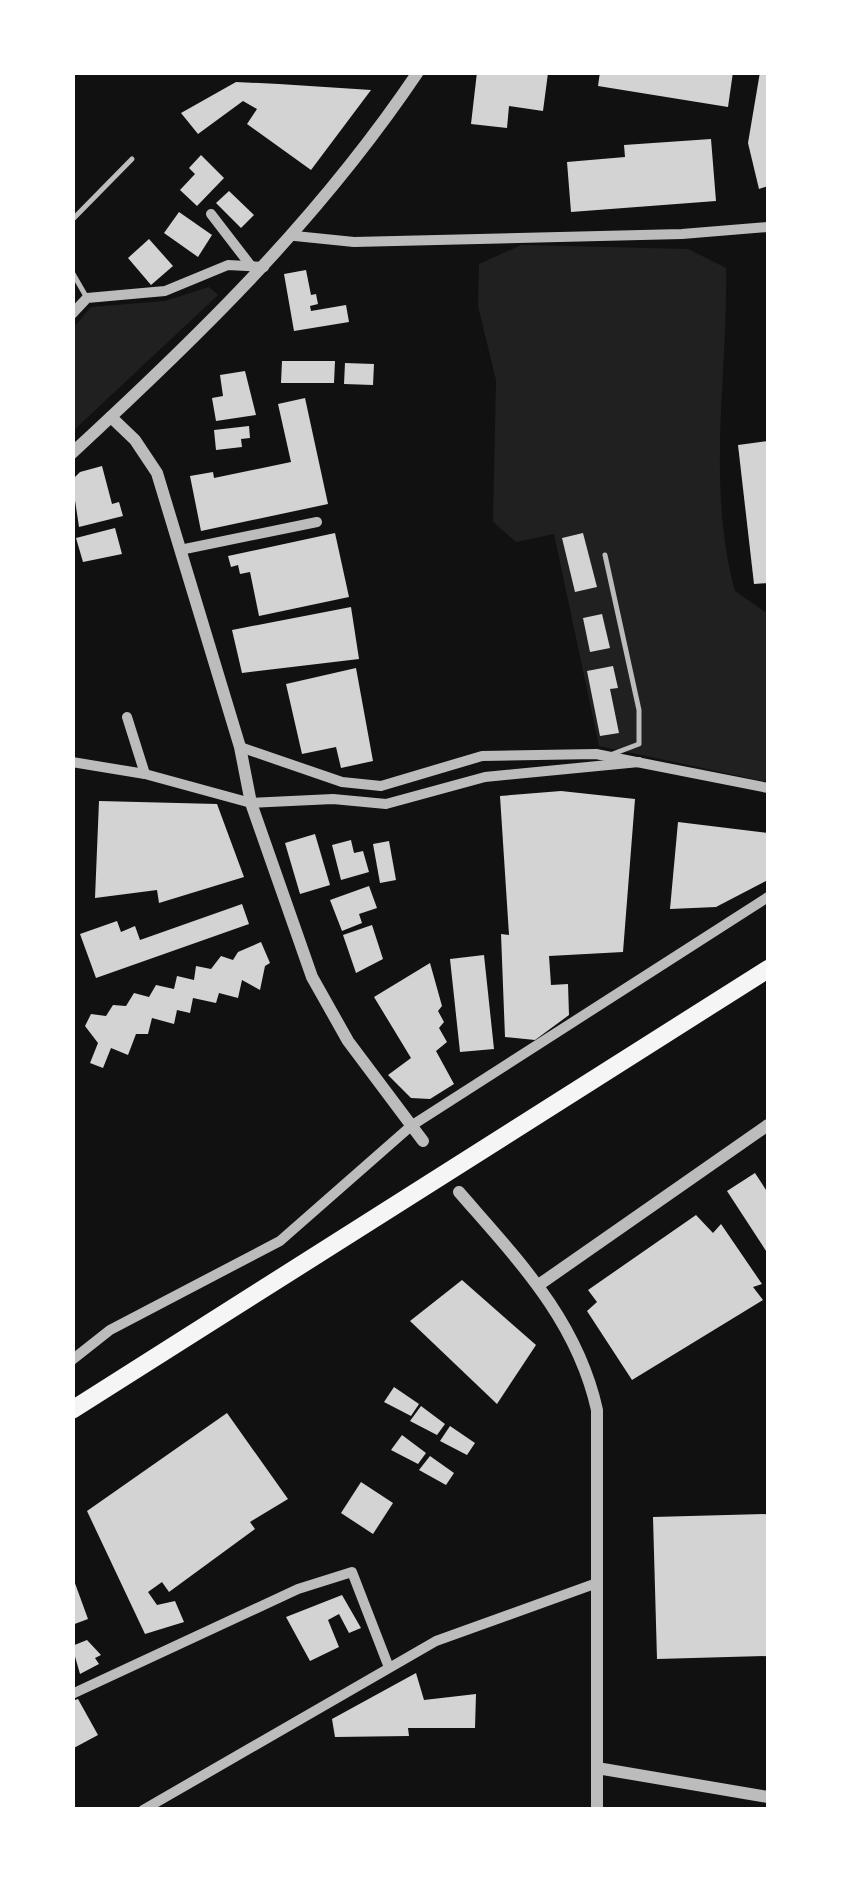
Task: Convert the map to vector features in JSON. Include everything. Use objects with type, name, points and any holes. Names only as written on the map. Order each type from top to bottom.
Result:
[{"type":"highway","points":[[72,1410],[768,970]]},
{"type":"street","points":[[72,453],[257,267],[295,236],[376,134],[418,72]]},
{"type":"street","points":[[211,214],[257,267]]},
{"type":"street","points":[[295,236],[392,241],[682,234],[768,227]]},
{"type":"street","points":[[72,314],[87,298],[164,291],[228,265],[257,267]]},
{"type":"street","points":[[111,418],[135,440],[157,473],[240,748],[252,804],[312,977],[348,1041],[423,1141]]},
{"type":"street","points":[[180,550],[317,522]]},
{"type":"street","points":[[127,718],[145,774]]},
{"type":"street","points":[[240,748],[342,782],[381,786],[482,756],[607,756],[768,788]]},
{"type":"street","points":[[72,762],[145,774],[252,804],[332,799],[386,804],[485,777],[638,762]]},
{"type":"street","points":[[72,1360],[110,1330],[280,1241],[411,1126],[768,896]]},
{"type":"street","points":[[540,1284],[768,1125]]},
{"type":"street","points":[[459,1192],[540,1284],[572,1335],[589,1374],[597,1410],[597,1810]]},
{"type":"street","points":[[72,1694],[298,1589],[352,1572],[388,1665]]},
{"type":"street","points":[[143,1810],[388,1665],[436,1641],[597,1583]]},
{"type":"street","points":[[597,1768],[768,1797]]},
{"type":"lane","points":[[72,220],[132,159]]},
{"type":"lane","points":[[72,272],[87,298]]},
{"type":"lane","points":[[605,555],[639,710],[639,744],[607,756]]},
{"type":"shaded area","points":[[521,245],[688,249],[726,268],[720,430],[722,511],[735,591],[768,614],[768,782],[599,746],[554,534],[516,542],[493,522],[496,380],[478,306],[479,264]]},
{"type":"shaded area","points":[[209,287],[218,295],[73,431],[73,328],[91,307],[165,301]]},
{"type":"building","points":[[477,72],[548,73],[543,111],[509,106],[507,128],[471,124]]},
{"type":"building","points":[[600,72],[733,72],[728,107],[598,86]]},
{"type":"building","points":[[760,72],[768,72],[768,186],[759,189],[748,143]]},
{"type":"building","points":[[236,82],[371,90],[311,170],[247,124],[257,109],[243,101],[198,134],[181,113]]},
{"type":"building","points":[[711,139],[716,201],[571,212],[567,162],[625,157],[624,145]]},
{"type":"building","points":[[201,155],[224,178],[197,206],[180,190],[195,174],[189,168]]},
{"type":"building","points":[[229,191],[254,215],[241,228],[216,203]]},
{"type":"building","points":[[179,212],[212,235],[198,257],[164,233]]},
{"type":"building","points":[[149,239],[173,266],[151,285],[128,258]]},
{"type":"building","points":[[306,270],[311,295],[316,294],[318,304],[310,306],[311,311],[346,305],[349,322],[294,331],[284,274]]},
{"type":"building","points":[[282,361],[335,361],[334,383],[281,383]]},
{"type":"building","points":[[345,363],[374,364],[373,385],[344,384]]},
{"type":"building","points":[[245,371],[256,415],[216,421],[212,398],[223,396],[220,375]]},
{"type":"building","points":[[305,398],[328,504],[201,531],[190,476],[213,472],[214,478],[291,462],[278,404]]},
{"type":"building","points":[[249,426],[250,438],[241,439],[242,447],[216,450],[214,430]]},
{"type":"building","points":[[768,441],[768,583],[754,584],[738,445]]},
{"type":"building","points":[[102,466],[112,504],[119,502],[123,516],[79,527],[72,480],[80,472]]},
{"type":"building","points":[[115,528],[122,554],[83,562],[76,538]]},
{"type":"building","points":[[335,533],[349,597],[259,616],[250,572],[240,574],[238,565],[231,567],[228,556]]},
{"type":"building","points":[[583,533],[597,587],[575,592],[562,538]]},
{"type":"building","points":[[351,607],[359,659],[242,673],[232,630]]},
{"type":"building","points":[[602,614],[610,648],[590,652],[583,618]]},
{"type":"building","points":[[613,666],[618,688],[610,689],[619,733],[600,736],[587,671]]},
{"type":"building","points":[[356,668],[373,761],[341,768],[336,747],[302,754],[286,684]]},
{"type":"building","points":[[561,791],[635,799],[623,952],[549,956],[551,985],[568,984],[569,1015],[535,1040],[505,1037],[501,934],[509,935],[500,796]]},
{"type":"building","points":[[99,801],[217,804],[244,877],[159,903],[157,890],[95,898]]},
{"type":"building","points":[[678,822],[768,833],[768,880],[716,907],[670,909]]},
{"type":"building","points":[[315,834],[330,885],[300,894],[285,843]]},
{"type":"building","points":[[351,840],[354,853],[363,851],[369,872],[341,880],[332,845]]},
{"type":"building","points":[[389,841],[396,880],[380,883],[373,844]]},
{"type":"building","points":[[369,886],[377,908],[359,914],[362,923],[342,931],[330,900]]},
{"type":"building","points":[[242,904],[249,924],[96,978],[80,934],[117,921],[121,932],[135,926],[140,940]]},
{"type":"building","points":[[372,925],[383,959],[356,973],[343,935]]},
{"type":"building","points":[[261,942],[270,963],[265,966],[260,990],[242,980],[238,998],[219,993],[216,1003],[193,998],[190,1013],[177,1010],[174,1024],[152,1018],[148,1034],[136,1034],[128,1055],[111,1048],[103,1068],[90,1063],[98,1043],[85,1026],[91,1014],[106,1016],[113,1005],[126,1006],[134,993],[149,997],[156,985],[174,989],[177,976],[194,980],[196,966],[211,969],[221,956],[233,960],[238,952]]},
{"type":"building","points":[[484,955],[494,1049],[460,1052],[450,959]]},
{"type":"building","points":[[430,963],[442,1006],[438,1011],[444,1022],[439,1028],[447,1042],[436,1051],[454,1084],[430,1099],[411,1098],[388,1075],[411,1058],[374,997]]},
{"type":"building","points":[[755,1173],[768,1193],[768,1254],[727,1191]]},
{"type":"building","points":[[696,1215],[713,1233],[721,1224],[762,1284],[753,1287],[763,1300],[632,1380],[587,1311],[597,1302],[588,1290]]},
{"type":"building","points":[[462,1280],[536,1345],[497,1404],[410,1321]]},
{"type":"building","points":[[394,1387],[419,1404],[411,1416],[384,1402]]},
{"type":"building","points":[[421,1406],[445,1424],[437,1435],[410,1421]]},
{"type":"building","points":[[227,1413],[288,1499],[250,1522],[255,1529],[169,1592],[162,1582],[148,1592],[157,1605],[175,1601],[184,1622],[145,1634],[87,1511]]},
{"type":"building","points":[[450,1426],[475,1443],[467,1455],[440,1441]]},
{"type":"building","points":[[402,1435],[426,1453],[418,1464],[391,1450]]},
{"type":"building","points":[[430,1456],[454,1473],[446,1485],[419,1470]]},
{"type":"building","points":[[361,1482],[393,1503],[373,1534],[341,1513]]},
{"type":"building","points":[[768,1514],[768,1656],[657,1659],[653,1517]]},
{"type":"building","points":[[72,1575],[88,1619],[72,1625]]},
{"type":"building","points":[[342,1595],[361,1628],[349,1633],[339,1614],[328,1620],[339,1647],[310,1661],[286,1617]]},
{"type":"building","points":[[87,1640],[101,1655],[95,1658],[99,1664],[80,1674],[72,1646]]},
{"type":"building","points":[[416,1673],[424,1700],[476,1694],[475,1728],[408,1728],[409,1736],[335,1737],[332,1719]]},
{"type":"building","points":[[78,1699],[98,1735],[72,1749],[72,1701]]}]
